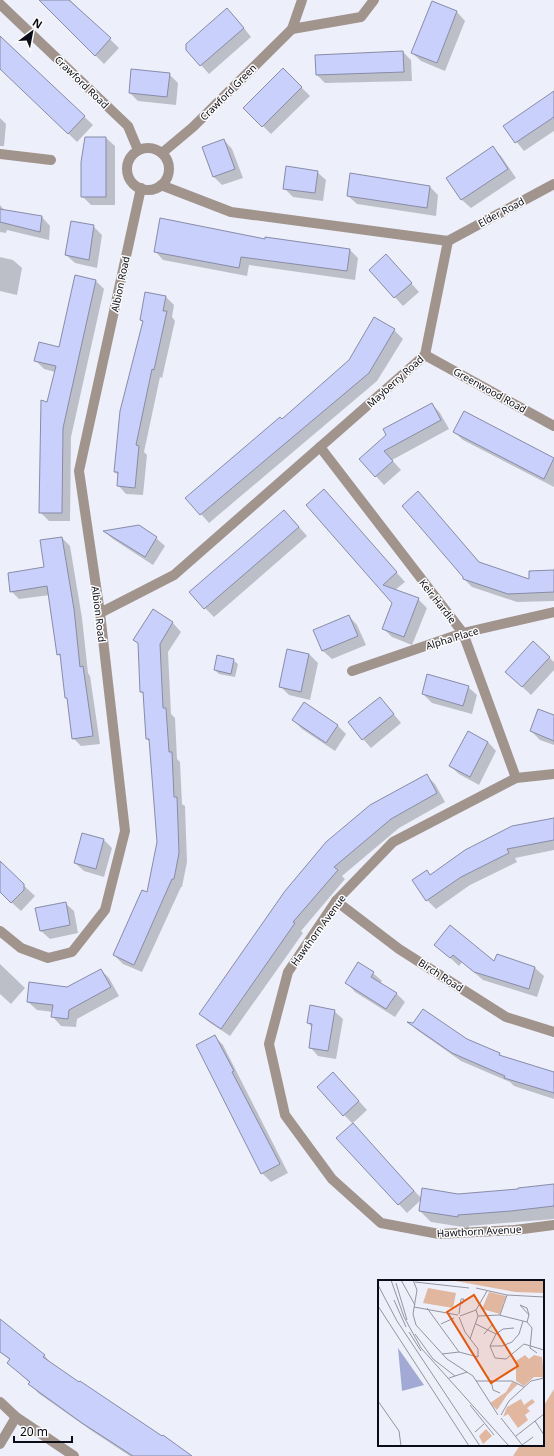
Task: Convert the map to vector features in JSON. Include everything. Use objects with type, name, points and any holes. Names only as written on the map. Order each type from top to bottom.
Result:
[{"type":"street","name":"Crawford Green","points":[[162,153],[193,127],[292,29],[302,0]]},
{"type":"street","points":[[292,29],[361,17],[374,0]]},
{"type":"street","name":"Crawford Road","points":[[0,4],[128,126],[138,150]]},
{"type":"street","points":[[150,148],[162,153],[167,160],[169,169],[167,178],[161,185],[148,190],[134,184],[129,177],[127,170],[128,162],[132,155],[138,150],[150,148]]},
{"type":"street","points":[[0,154],[51,160]]},
{"type":"street","name":"Elder Road","points":[[448,241],[554,184]]},
{"type":"street","points":[[161,185],[231,212],[448,241]]},
{"type":"street","name":"Albion Road","points":[[0,931],[21,948],[48,958],[72,952],[105,910],[125,831],[100,613],[79,471],[141,188]]},
{"type":"street","name":"Mayberry Road","points":[[100,613],[174,575],[425,354],[448,241]]},
{"type":"street","name":"Greenwood Road","points":[[425,354],[554,426]]},
{"type":"street","name":"Keir Hardie","points":[[320,447],[463,633],[516,778]]},
{"type":"street","name":"Alpha Place","points":[[352,671],[463,633],[554,612]]},
{"type":"street","points":[[516,778],[554,774]]},
{"type":"street","name":"Hawthorn Avenue","points":[[516,778],[393,842],[336,901],[288,972],[269,1044],[285,1115],[332,1179],[381,1223],[439,1234],[515,1230],[554,1225]]},
{"type":"street","name":"Birch Road","points":[[336,901],[400,949],[506,1017],[554,1032]]},
{"type":"street","points":[[0,1402],[16,1417],[74,1456]]},
{"type":"street","points":[[0,1444],[16,1417]]},
{"type":"shaded area","points":[[554,1389],[554,1456],[513,1456],[519,1446],[544,1446],[544,1405]]},
{"type":"building","points":[[39,0],[69,0],[111,38],[95,56]]},
{"type":"building","points":[[432,1],[457,11],[437,63],[411,53]]},
{"type":"building","points":[[227,8],[244,28],[200,66],[186,50],[186,44]]},
{"type":"building","points":[[0,36],[85,116],[68,134],[0,69]]},
{"type":"building","points":[[403,51],[404,72],[316,75],[315,55]]},
{"type":"building","points":[[283,68],[302,87],[262,127],[243,108]]},
{"type":"building","points":[[131,69],[170,73],[167,97],[129,93]]},
{"type":"building","points":[[554,91],[554,117],[515,143],[503,126]]},
{"type":"building","points":[[85,137],[106,137],[106,197],[81,197],[81,162]]},
{"type":"building","points":[[224,139],[235,169],[213,177],[202,147]]},
{"type":"building","points":[[493,146],[508,169],[461,200],[446,178]]},
{"type":"building","points":[[286,166],[318,171],[315,193],[283,189]]},
{"type":"building","points":[[350,173],[430,186],[427,208],[347,196]]},
{"type":"building","points":[[0,209],[42,216],[40,232],[0,222]]},
{"type":"building","points":[[160,218],[265,239],[265,237],[350,249],[347,271],[241,257],[239,268],[154,252]]},
{"type":"building","points":[[71,221],[94,225],[89,260],[65,255]]},
{"type":"building","points":[[386,254],[412,283],[394,298],[369,270]]},
{"type":"building","points":[[75,275],[96,280],[63,428],[62,513],[39,513],[41,400],[47,402],[56,366],[34,361],[39,342],[59,347]]},
{"type":"building","points":[[145,292],[166,296],[163,311],[167,311],[154,370],[152,369],[136,445],[139,446],[135,488],[117,486],[118,472],[114,472],[120,411],[143,321],[140,320]]},
{"type":"building","points":[[374,317],[395,329],[369,373],[200,515],[185,498],[280,417],[282,419],[349,360]]},
{"type":"building","points":[[432,403],[441,420],[384,451],[393,461],[375,477],[359,459],[386,435],[383,429]]},
{"type":"building","points":[[464,411],[554,458],[544,479],[453,432]]},
{"type":"building","points":[[324,489],[397,572],[383,585],[419,598],[404,637],[382,629],[392,603],[306,505]]},
{"type":"building","points":[[418,491],[479,562],[529,579],[529,571],[554,570],[554,592],[508,594],[463,579],[463,577],[402,506]]},
{"type":"building","points":[[284,510],[299,527],[204,609],[189,592]]},
{"type":"building","points":[[139,525],[157,537],[145,557],[103,531]]},
{"type":"building","points":[[62,537],[74,609],[80,667],[83,666],[93,736],[72,739],[60,654],[57,655],[47,586],[10,592],[8,573],[44,567],[40,540]]},
{"type":"building","points":[[153,609],[173,622],[160,644],[163,708],[166,708],[169,752],[172,752],[174,797],[177,797],[179,853],[174,879],[172,879],[134,965],[113,955],[142,890],[147,892],[157,842],[149,739],[146,739],[143,692],[140,692],[138,643],[133,640]]},
{"type":"building","points":[[349,615],[358,636],[322,651],[313,630]]},
{"type":"building","points":[[533,641],[550,657],[522,687],[505,672]]},
{"type":"building","points":[[287,649],[309,654],[301,692],[279,687]]},
{"type":"building","points":[[217,655],[234,659],[231,674],[214,670]]},
{"type":"building","points":[[427,674],[469,686],[463,706],[422,694]]},
{"type":"building","points":[[380,697],[394,714],[362,740],[348,722]]},
{"type":"building","points":[[304,702],[338,725],[326,743],[292,720]]},
{"type":"building","points":[[538,709],[554,715],[554,741],[530,731]]},
{"type":"building","points":[[468,731],[488,742],[470,777],[449,766]]},
{"type":"building","points":[[427,774],[437,793],[391,819],[334,867],[338,870],[293,922],[295,923],[221,1029],[199,1014],[285,891],[326,842],[370,805]]},
{"type":"building","points":[[554,818],[554,840],[507,849],[509,853],[461,877],[426,901],[412,880],[427,870],[430,875],[465,850],[512,826]]},
{"type":"building","points":[[82,833],[104,839],[96,869],[74,863]]},
{"type":"building","points":[[0,861],[24,884],[24,890],[11,903],[0,892]]},
{"type":"building","points":[[66,902],[70,925],[40,931],[35,908]]},
{"type":"building","points":[[450,925],[494,961],[497,954],[535,967],[529,989],[474,972],[453,955],[450,958],[434,945]]},
{"type":"building","points":[[358,962],[374,972],[371,977],[397,993],[386,1009],[345,983]]},
{"type":"building","points":[[101,969],[111,987],[69,1010],[68,1019],[51,1017],[53,1005],[27,1002],[29,982],[67,987]]},
{"type":"building","points":[[310,1005],[335,1010],[328,1051],[309,1048],[312,1024],[307,1023]]},
{"type":"building","points":[[423,1009],[467,1039],[500,1053],[499,1055],[554,1072],[554,1093],[504,1078],[505,1076],[452,1053],[407,1022],[413,1023]]},
{"type":"building","points":[[215,1035],[234,1071],[232,1072],[280,1164],[261,1174],[196,1045]]},
{"type":"building","points":[[333,1072],[359,1101],[343,1116],[317,1087]]},
{"type":"building","points":[[353,1123],[414,1191],[398,1205],[336,1138]]},
{"type":"building","points":[[554,1184],[554,1206],[458,1215],[458,1217],[419,1211],[422,1188],[458,1194],[518,1189]]},
{"type":"building","points":[[0,1319],[45,1355],[43,1357],[162,1436],[163,1435],[192,1456],[133,1456],[82,1423],[28,1384],[30,1382],[7,1363],[10,1359],[0,1352]]}]
